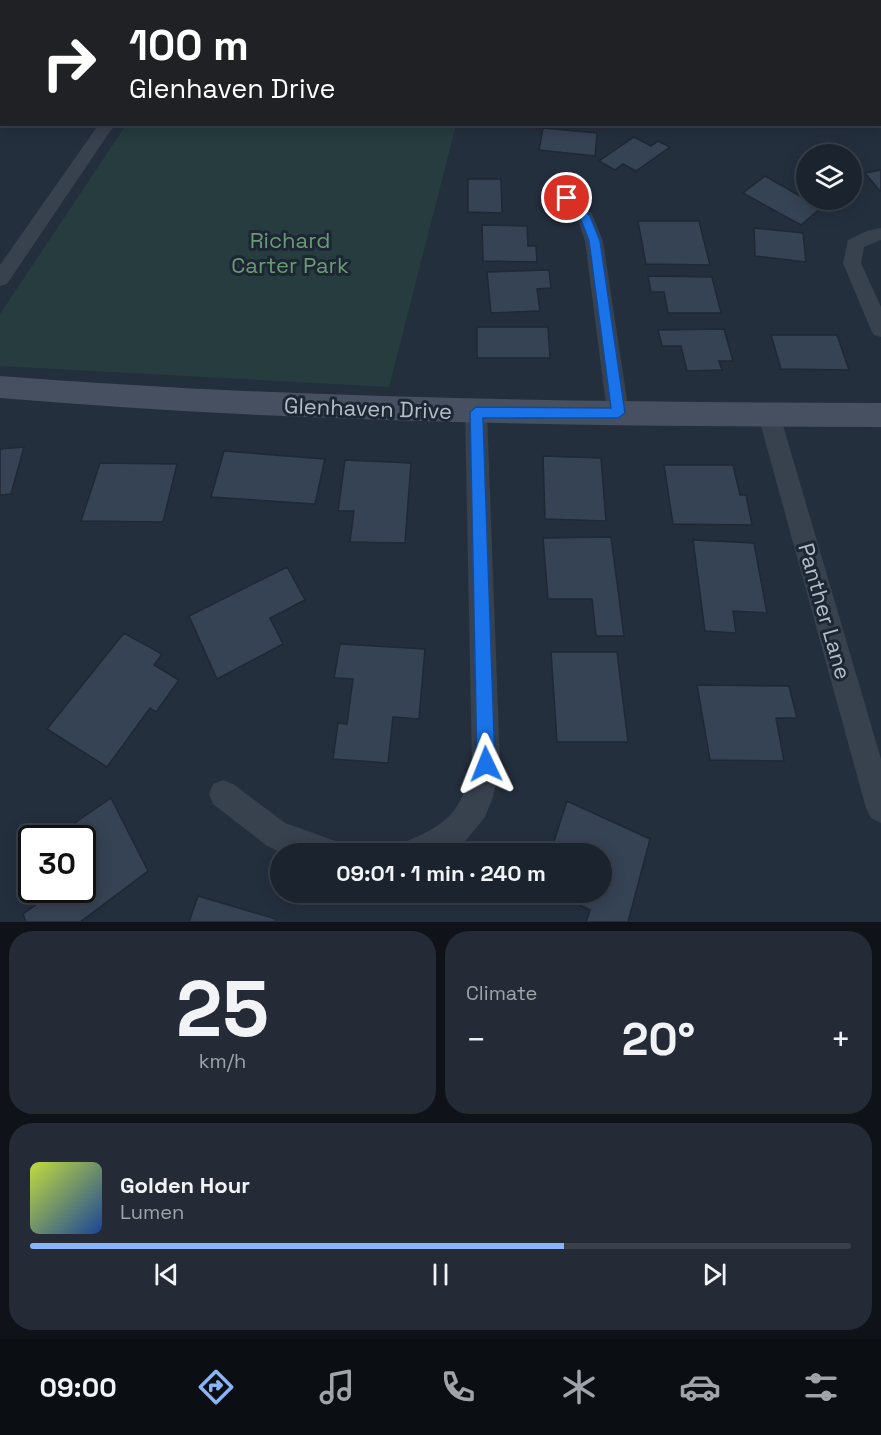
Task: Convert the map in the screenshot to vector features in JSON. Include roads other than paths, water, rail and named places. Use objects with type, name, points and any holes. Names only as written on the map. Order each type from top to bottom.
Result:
[{"type":"street","points":[[0,279],[106,126]]},
{"type":"street","points":[[567,198],[586,218],[594,241],[618,413]]},
{"type":"street","points":[[881,234],[873,235],[855,244],[852,263],[881,330]]},
{"type":"street","name":"Glenhaven Drive","points":[[0,387],[127,399],[476,412],[881,415]]},
{"type":"street","points":[[440,843],[466,819],[478,798],[486,764],[476,412]]},
{"type":"street","name":"Panther Lane","points":[[769,415],[881,807]]},
{"type":"street","points":[[223,794],[276,835],[299,843]]},
{"type":"park label","name":"Richard Carter Park","points":[[290,252]]}]
